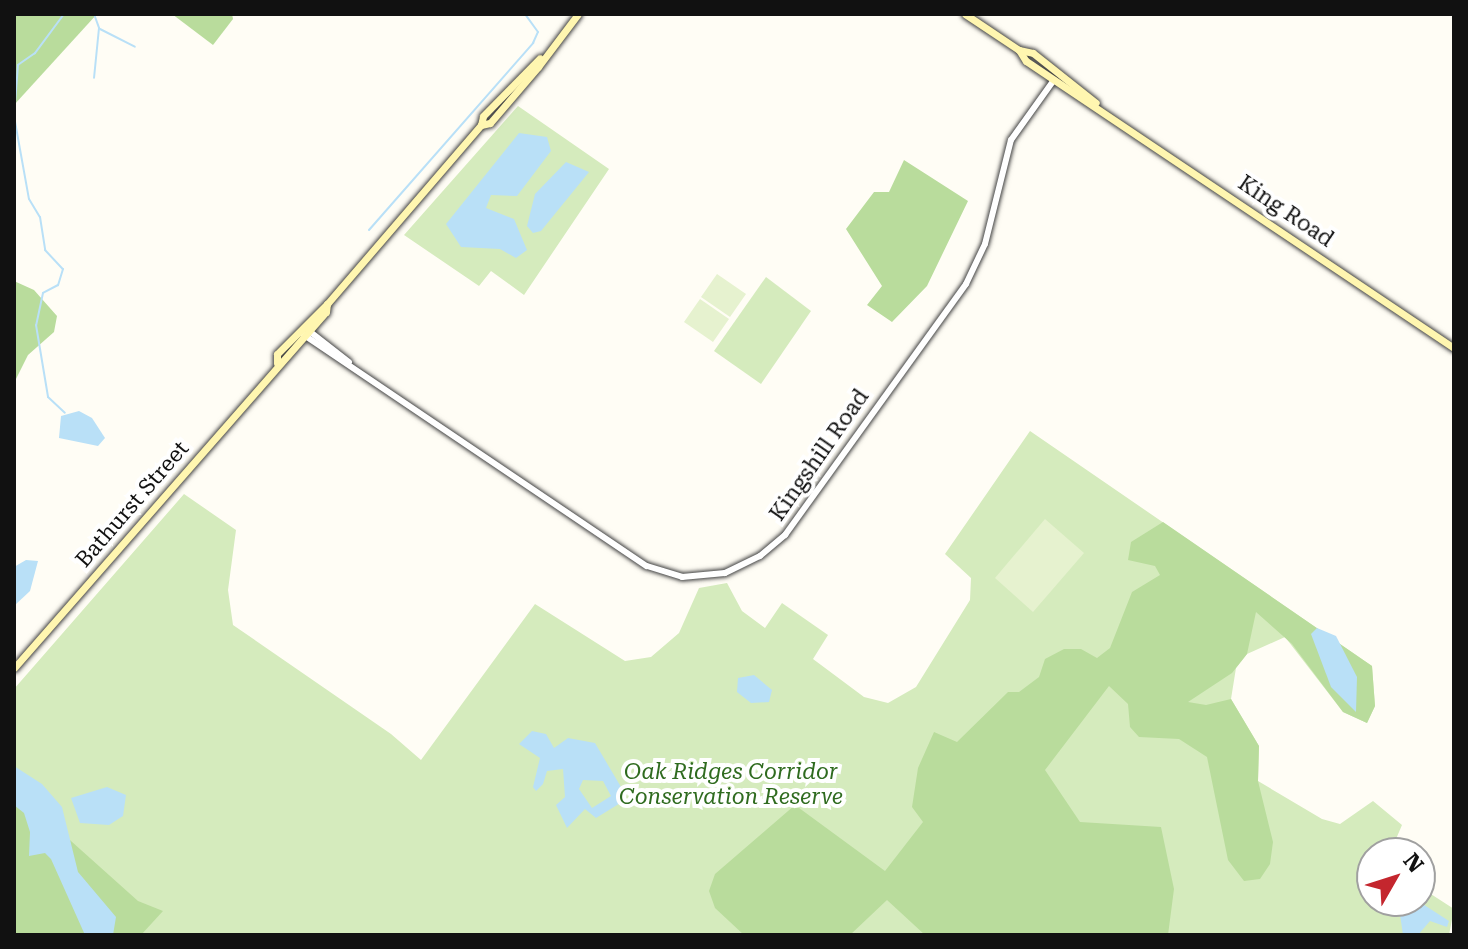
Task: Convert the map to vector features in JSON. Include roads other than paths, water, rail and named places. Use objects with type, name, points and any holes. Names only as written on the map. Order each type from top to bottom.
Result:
[{"type":"main road","name":"Bathurst Street","points":[[14,668],[277,363],[277,354],[304,331],[481,125],[483,116],[578,14]]},
{"type":"main road","name":"King Road","points":[[965,14],[1019,50],[1054,80],[1097,105],[1454,348]]},
{"type":"main road","name":"King Road","points":[[1019,50],[1033,53],[1097,105]]},
{"type":"street","name":"Kingshill Road","points":[[304,331],[647,566],[692,578],[732,570],[785,535],[966,284],[985,244],[1011,140],[1054,80]]},
{"type":"water","points":[[519,133],[547,137],[551,151],[517,196],[491,195],[486,208],[514,219],[527,250],[516,258],[500,249],[461,247],[446,224]]},
{"type":"water","points":[[566,162],[589,172],[541,231],[533,233],[527,226],[535,194]]},
{"type":"water","points":[[79,411],[92,418],[105,438],[98,446],[59,438],[61,416]]},
{"type":"water","points":[[26,560],[38,561],[30,591],[14,606],[14,567]]},
{"type":"water","points":[[1317,628],[1336,636],[1357,677],[1356,712],[1331,687],[1311,634]]},
{"type":"water","points":[[754,675],[772,690],[769,702],[751,703],[737,692],[738,678]]},
{"type":"water","points":[[532,731],[546,734],[554,748],[568,738],[595,743],[621,787],[622,802],[596,818],[585,809],[567,828],[556,805],[565,797],[563,769],[547,771],[543,784],[536,791],[533,787],[540,758],[519,744]],"holes":[[[583,780],[603,781],[611,796],[592,808],[579,789]]]},
{"type":"water","points":[[14,766],[42,784],[62,807],[78,872],[116,917],[113,935],[85,935],[51,859],[45,853],[29,856],[30,832],[24,813],[14,805]]},
{"type":"water","points":[[107,787],[126,795],[123,816],[109,825],[80,823],[71,798]]},
{"type":"water","points":[[1436,913],[1449,921],[1447,927],[1430,921],[1418,935],[1403,935],[1400,917],[1436,917]]},
{"type":"waterway","points":[[64,14],[35,53],[18,65],[14,116],[29,199],[40,217],[45,250],[63,269],[58,285],[43,293],[36,325],[48,397],[65,413]]},
{"type":"waterway","points":[[94,14],[99,28],[94,78]]},
{"type":"waterway","points":[[369,230],[533,43],[538,32],[525,14]]},
{"type":"waterway","points":[[100,29],[135,47]]},
{"type":"park label","name":"Oak Ridges Corridor Conservation Reserve","points":[[731,784]]}]
